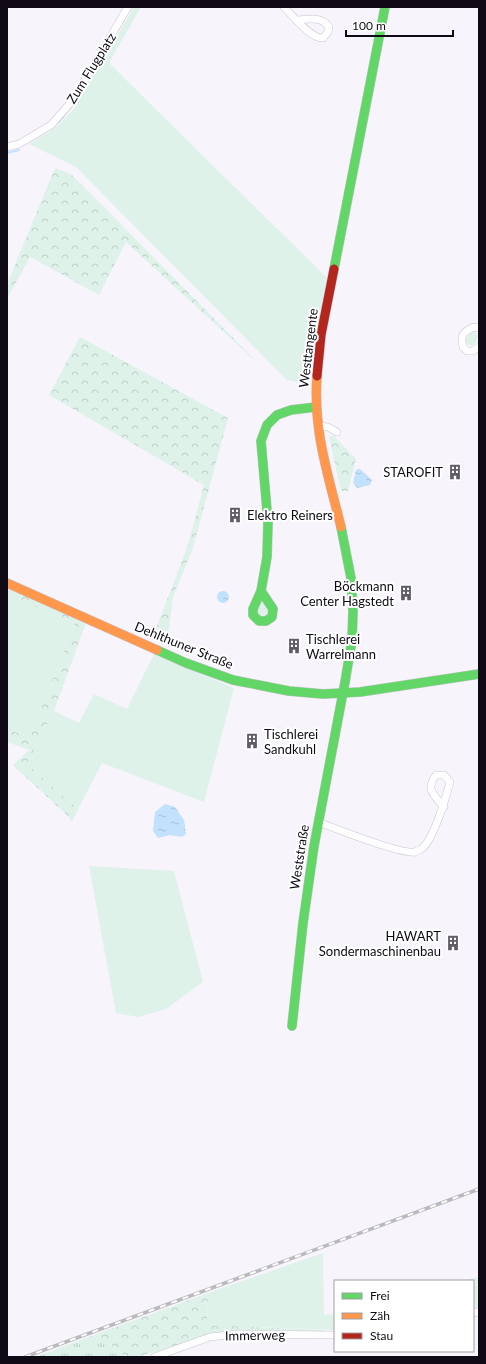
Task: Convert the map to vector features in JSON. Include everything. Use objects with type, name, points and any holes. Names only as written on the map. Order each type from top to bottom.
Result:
[{"type":"street","name":"Zum Flugplatz","points":[[7,147],[19,144],[51,125],[73,100],[128,7]]},
{"type":"street","points":[[284,7],[297,20]]},
{"type":"street","name":"Westtangente","points":[[343,693],[352,634],[353,598],[348,554],[330,484],[318,426],[316,407],[317,367],[321,335],[384,7]]},
{"type":"street","points":[[479,328],[474,327],[465,331],[461,340],[463,347],[468,351],[473,351],[479,347]]},
{"type":"street","points":[[261,591],[267,556],[268,522],[261,441],[267,425],[277,416],[291,410],[316,407]]},
{"type":"street","points":[[318,426],[328,427],[337,432]]},
{"type":"street","name":"Dehlthuner Straße","points":[[7,583],[186,663],[233,680],[289,692],[323,694],[343,693],[391,688],[479,674]]},
{"type":"street","name":"Weststraße","points":[[292,1026],[304,912],[318,822],[343,693]]},
{"type":"street","points":[[318,822],[399,850],[414,852],[422,848],[429,839],[444,807]]},
{"type":"street","name":"Immerweg","points":[[154,1357],[210,1337],[238,1334],[334,1335]]},
{"type":"green space","points":[[134,7],[141,7],[109,63],[327,278],[307,384],[287,380],[76,167],[29,144],[54,128],[75,107]]},
{"type":"green space","points":[[55,168],[71,174],[262,367],[126,242],[99,295],[30,257],[7,299],[7,284]]},
{"type":"green space","points":[[474,332],[477,334],[477,340],[471,346],[467,344],[466,340],[470,334]]},
{"type":"green space","points":[[80,337],[228,418],[193,548],[173,597],[167,645],[152,639],[187,548],[204,485],[49,395]]},
{"type":"green space","points":[[333,435],[356,459],[348,491],[341,491],[329,437]]},
{"type":"green space","points":[[7,588],[86,623],[54,711],[27,764],[78,809],[72,822],[69,817],[13,765],[29,750],[7,742],[7,730],[30,736],[75,623],[7,594]]},
{"type":"green space","points":[[7,594],[75,623],[30,736],[7,730]]},
{"type":"green space","points":[[261,600],[269,611],[267,615],[262,616],[258,613]]},
{"type":"green space","points":[[154,654],[234,688],[204,802],[102,763],[78,809],[27,764],[54,711],[79,723],[94,694],[127,709]]},
{"type":"green space","points":[[89,866],[174,871],[203,982],[166,1009],[138,1017],[116,1013]]},
{"type":"green space","points":[[323,1253],[324,1315],[334,1314],[334,1330],[207,1325],[208,1293]]},
{"type":"green space","points":[[479,1277],[479,1307],[474,1308],[474,1280],[466,1280]]},
{"type":"green space","points":[[208,1293],[207,1325],[324,1330],[324,1332],[238,1330],[211,1334],[138,1357],[126,1357],[97,1334]]},
{"type":"green space","points":[[97,1334],[126,1357],[35,1357]]},
{"type":"water","points":[[360,469],[372,480],[370,485],[357,488],[353,483],[356,470]]},
{"type":"water","points":[[223,591],[227,593],[229,597],[227,601],[223,603],[219,601],[217,597],[219,593]]},
{"type":"water","points":[[165,804],[175,807],[184,820],[186,834],[182,837],[170,835],[158,838],[153,831],[155,812]]},
{"type":"waterway","points":[[59,122],[70,108]]},
{"type":"waterway","points":[[7,153],[19,150]]},
{"type":"railway","points":[[25,1357],[479,1189]]},
{"type":"traffic: fast","points":[[334,269],[385,7]]},
{"type":"traffic: fast","points":[[261,591],[273,609],[272,617],[266,621],[259,621],[253,615],[253,609],[261,591],[267,557],[268,522],[261,441],[267,425],[277,415],[291,410],[316,407]]},
{"type":"traffic: fast","points":[[292,1026],[303,923],[314,846],[352,640],[353,612],[351,578],[341,527]]},
{"type":"traffic: fast","points":[[157,650],[186,663],[233,680],[289,691],[323,694],[360,692],[479,674]]},
{"type":"traffic: slow","points":[[317,376],[316,396],[319,434],[341,527]]},
{"type":"traffic: slow","points":[[7,583],[157,650]]},
{"type":"traffic: jam","points":[[317,376],[321,335],[334,269]]},
{"type":"place","name":"STAROFIT","points":[[455,472]]},
{"type":"place","name":"Elektro Reiners","points":[[235,515]]},
{"type":"place","name":"Böckmann Center Hagstedt","points":[[406,593]]},
{"type":"place","name":"Tischlerei Warrelmann","points":[[294,646]]},
{"type":"place","name":"Tischlerei Sandkuhl","points":[[252,741]]},
{"type":"place","name":"HAWART Sondermaschinenbau","points":[[453,943]]}]
